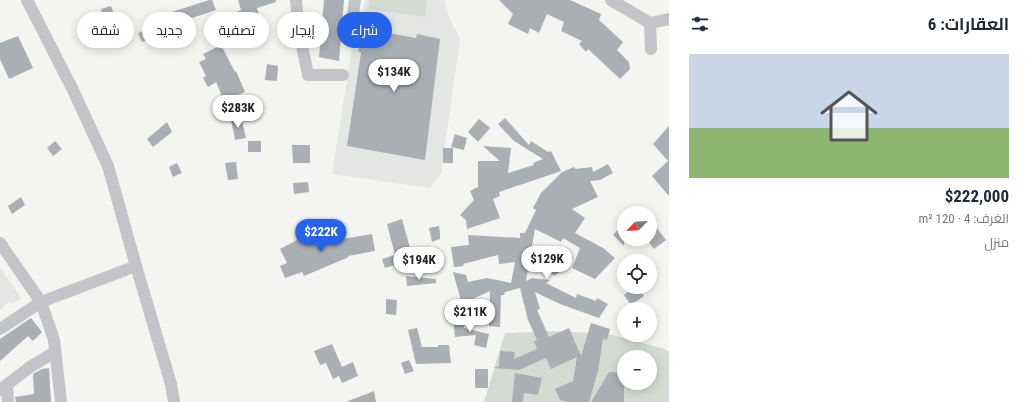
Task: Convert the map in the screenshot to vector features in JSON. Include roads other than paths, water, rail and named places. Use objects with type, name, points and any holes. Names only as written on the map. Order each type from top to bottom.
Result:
[{"type":"street","points":[[27,0],[73,90],[108,166],[171,384],[174,402]]},
{"type":"street","points":[[296,0],[298,26],[308,75],[342,75]]},
{"type":"street","points":[[353,12],[355,0]]},
{"type":"street","points":[[611,0],[650,23],[669,19]]},
{"type":"street","points":[[650,23],[651,49]]},
{"type":"street","points":[[0,243],[41,302],[54,340],[61,402]]},
{"type":"street","points":[[0,329],[41,302],[136,266]]},
{"type":"street","points":[[8,402],[3,388],[30,366],[55,352]]}]
